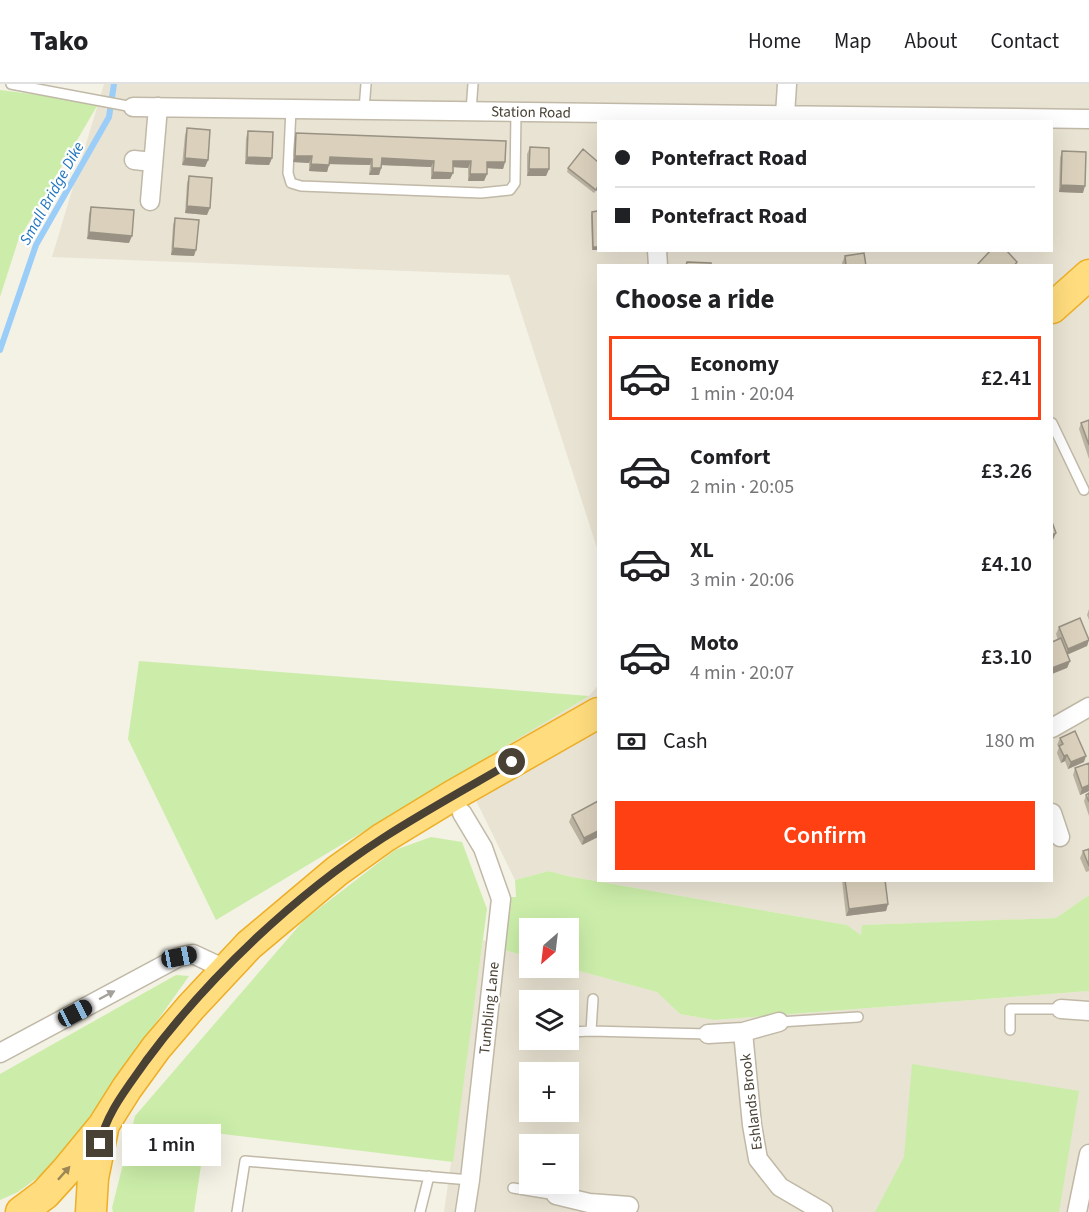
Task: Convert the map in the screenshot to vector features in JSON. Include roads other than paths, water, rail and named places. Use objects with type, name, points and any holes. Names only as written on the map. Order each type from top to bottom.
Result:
[{"type":"highway","points":[[1053,308],[1089,276]]},
{"type":"highway","points":[[21,1212],[45,1194],[104,1126],[127,1088],[156,1048],[249,945],[337,870],[383,838],[597,714]]},
{"type":"highway","points":[[91,1212],[93,1178],[104,1126]]},
{"type":"street","points":[[785,115],[788,84]]},
{"type":"street","name":"Station Road","points":[[133,107],[471,111],[650,118],[785,115],[1089,119]]},
{"type":"street","points":[[150,201],[158,107]]},
{"type":"street","points":[[134,160],[153,162]]},
{"type":"street","points":[[1053,727],[1089,707]]},
{"type":"street","name":"Tumbling Lane","points":[[462,813],[483,848],[501,899],[465,1212]]},
{"type":"street","points":[[1053,820],[1056,841]]},
{"type":"street","points":[[0,1053],[179,957],[193,954],[225,969]]},
{"type":"street","points":[[1061,1009],[1089,1011]]},
{"type":"street","name":"Eshlands Brook","points":[[708,1034],[743,1032],[779,1022]]},
{"type":"street","name":"Eshlands Brook","points":[[743,1032],[752,1125],[758,1159],[780,1187],[823,1212]]},
{"type":"street","points":[[1077,1212],[1089,1154]]},
{"type":"street","points":[[556,1195],[588,1207],[629,1206]]},
{"type":"lane","name":"Station Road","points":[[11,84],[133,107]]},
{"type":"lane","points":[[364,110],[366,84]]},
{"type":"lane","points":[[471,111],[473,84]]},
{"type":"lane","points":[[291,109],[288,173],[291,183],[301,186],[481,193],[510,190],[515,183],[516,112]]},
{"type":"lane","points":[[1053,425],[1084,490]]},
{"type":"lane","points":[[591,1031],[593,999]]},
{"type":"lane","points":[[1010,1030],[1010,1009],[1061,1009]]},
{"type":"lane","points":[[779,1022],[858,1017]]},
{"type":"lane","points":[[579,1032],[708,1034]]},
{"type":"lane","points":[[237,1212],[245,1161],[470,1180]]},
{"type":"lane","points":[[420,1212],[429,1176]]},
{"type":"lane","points":[[513,1188],[556,1195]]},
{"type":"waterway","name":"Small Bridge Dike","points":[[0,350],[36,245],[109,117],[114,84]]}]
